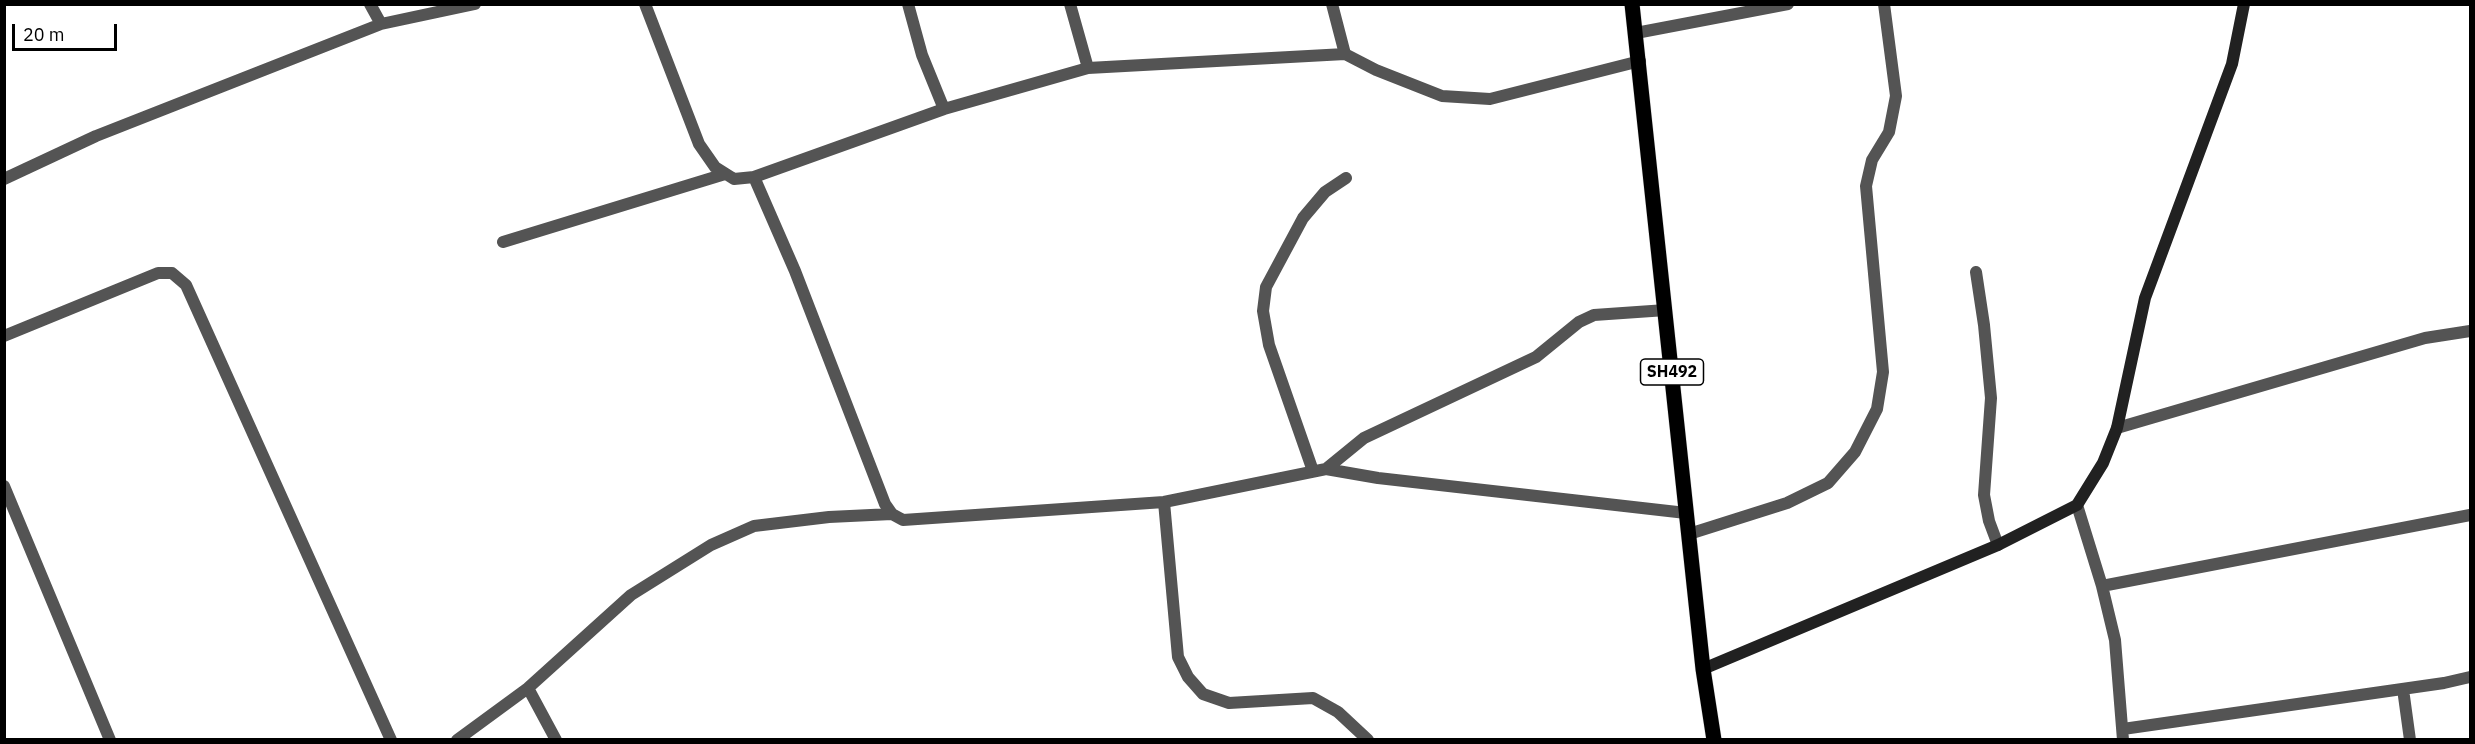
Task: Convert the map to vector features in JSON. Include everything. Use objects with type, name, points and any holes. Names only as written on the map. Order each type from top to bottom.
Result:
[{"type":"main road","name":"SH492","points":[[1632,4],[1640,61],[1703,669],[1714,740]]},
{"type":"street","points":[[370,4],[381,24]]},
{"type":"street","points":[[4,179],[96,136],[381,24],[475,4]]},
{"type":"street","points":[[645,4],[699,144],[715,167],[734,179],[754,177],[944,109],[1088,68],[1345,54],[1376,70],[1442,96],[1490,99],[1640,61]]},
{"type":"street","points":[[908,4],[922,55],[944,109]]},
{"type":"street","points":[[1070,4],[1088,68]]},
{"type":"street","points":[[1332,4],[1345,54]]},
{"type":"street","points":[[1636,33],[1788,4]]},
{"type":"street","points":[[1689,534],[1787,503],[1828,483],[1856,452],[1877,409],[1883,372],[1866,186],[1872,160],[1888,132],[1896,96],[1884,4]]},
{"type":"street","points":[[1703,669],[1998,545],[2076,505],[2103,463],[2117,429],[2145,298],[2232,64],[2244,4]]},
{"type":"street","points":[[503,242],[725,174]]},
{"type":"street","points":[[754,177],[795,271],[885,504],[892,514],[903,520],[1164,502],[1319,470],[1686,513]]},
{"type":"street","points":[[1319,470],[1269,345],[1263,311],[1266,287],[1303,218],[1325,192],[1346,178]]},
{"type":"street","points":[[1976,272],[1991,398],[1984,495],[1989,521],[1998,545]]},
{"type":"street","points":[[4,336],[158,273],[172,273],[186,285],[392,740]]},
{"type":"street","points":[[1319,470],[1364,438],[1536,357],[1579,322],[1594,315],[1666,310]]},
{"type":"street","points":[[2117,429],[2425,338],[2470,331]]},
{"type":"street","points":[[4,486],[110,740]]},
{"type":"street","points":[[1164,502],[1178,657],[1188,677],[1203,693],[1228,703],[1313,698],[1338,712],[1368,740]]},
{"type":"street","points":[[2076,505],[2102,586],[2115,640],[2123,734],[2470,677]]},
{"type":"street","points":[[458,740],[528,688],[631,596],[711,545],[754,526],[829,517],[892,514]]},
{"type":"street","points":[[2102,586],[2470,515]]},
{"type":"street","points":[[528,688],[556,740]]},
{"type":"street","points":[[2403,689],[2410,740]]}]
